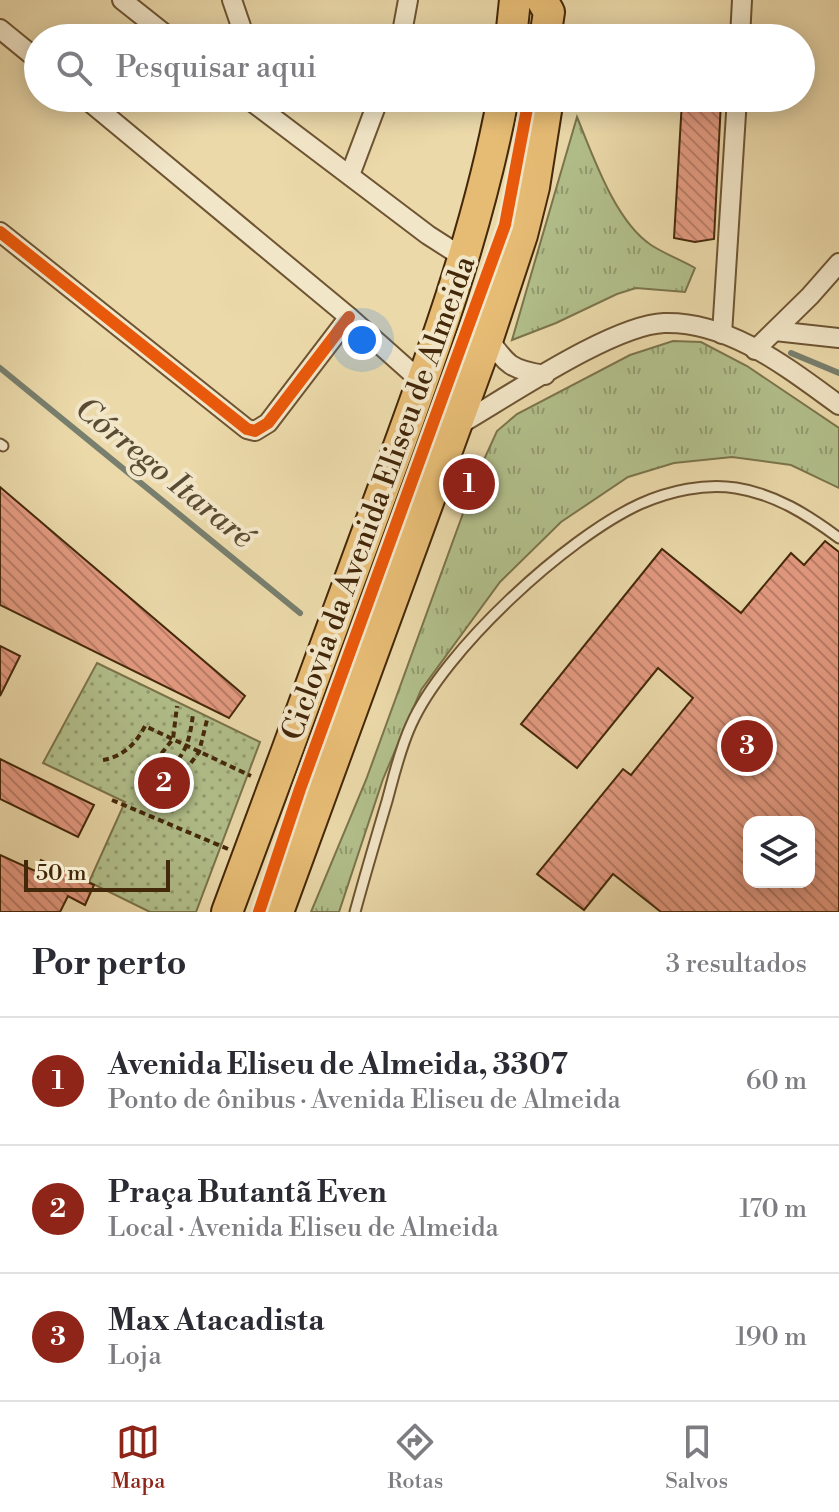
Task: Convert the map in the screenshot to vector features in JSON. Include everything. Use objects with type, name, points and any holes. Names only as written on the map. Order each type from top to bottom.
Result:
[{"type":"main road","points":[[559,24],[563,0]]},
{"type":"main road","points":[[516,24],[523,1],[549,12],[547,24]]},
{"type":"main road","points":[[227,912],[422,382],[464,258],[488,175],[500,112]]},
{"type":"main road","points":[[278,912],[488,338],[531,199],[544,112]]},
{"type":"street","points":[[122,0],[152,24]]},
{"type":"street","points":[[232,0],[240,24]]},
{"type":"street","points":[[404,24],[408,0]]},
{"type":"street","points":[[741,24],[742,0]]},
{"type":"street","points":[[0,29],[24,49]]},
{"type":"street","points":[[102,112],[349,317],[422,382]]},
{"type":"street","points":[[265,112],[428,235],[464,258]]},
{"type":"street","points":[[269,112],[271,117]]},
{"type":"street","points":[[350,175],[374,112]]},
{"type":"street","points":[[722,334],[736,112]]},
{"type":"street","points":[[0,232],[247,429],[255,431],[268,423],[349,317]]},
{"type":"street","points":[[755,350],[839,263]]},
{"type":"street","points":[[454,428],[600,344],[639,328],[665,323],[722,334],[786,367],[839,405]]},
{"type":"street","points":[[775,331],[839,338]]},
{"type":"street","points":[[488,338],[512,368],[545,375]]},
{"type":"lane","points":[[355,912],[401,750],[412,722],[450,663],[481,627],[564,555],[613,519],[641,503],[701,488],[735,488],[769,497],[804,512],[839,538]]},
{"type":"path","points":[[149,769],[173,739],[177,706]]},
{"type":"path","points":[[156,779],[182,758],[193,714]]},
{"type":"path","points":[[179,779],[199,752],[207,720]]},
{"type":"path","points":[[103,760],[130,748],[145,726],[257,779]]},
{"type":"path","points":[[112,800],[230,850]]},
{"type":"green space","points":[[577,117],[606,187],[626,220],[651,245],[695,268],[685,292],[636,288],[512,340]]},
{"type":"green space","points":[[673,341],[701,342],[747,366],[839,428],[839,488],[791,465],[732,457],[674,463],[628,477],[561,522],[500,582],[421,690],[383,779],[339,912],[311,912],[366,780],[477,475],[497,431],[517,414],[630,355]]},
{"type":"green space","points":[[97,663],[260,742],[196,912],[150,912],[89,882],[125,802],[43,763]]},
{"type":"building","points":[[681,112],[720,112],[714,239],[695,242],[674,238]]},
{"type":"building","points":[[0,487],[245,696],[229,718],[0,605]]},
{"type":"building","points":[[825,541],[839,552],[839,912],[661,912],[613,874],[584,910],[537,874],[623,769],[631,775],[693,698],[658,668],[577,768],[521,724],[662,549],[741,613],[791,553],[804,565]]},
{"type":"building","points":[[0,646],[20,656],[0,696]]},
{"type":"building","points":[[0,759],[94,805],[78,837],[0,799]]},
{"type":"building","points":[[0,855],[35,871],[41,860],[94,885],[85,905],[68,896],[60,912],[0,912]]},
{"type":"waterway","points":[[791,353],[839,373]]},
{"type":"waterway","name":"Córrego Itararé","points":[[0,368],[300,613]]},
{"type":"cycle path","name":"Ciclovia da Avenida Eliseu de Almeida","points":[[259,912],[300,789],[505,225],[526,112]]},
{"type":"cycle path","points":[[0,232],[247,429],[255,431],[268,423],[349,317]]},
{"type":"place","name":"Avenida Eliseu de Almeida, 3307","points":[[469,484]]},
{"type":"place","name":"Max Atacadista","points":[[747,746]]},
{"type":"place","name":"Praça Butantã Even","points":[[164,783]]}]
